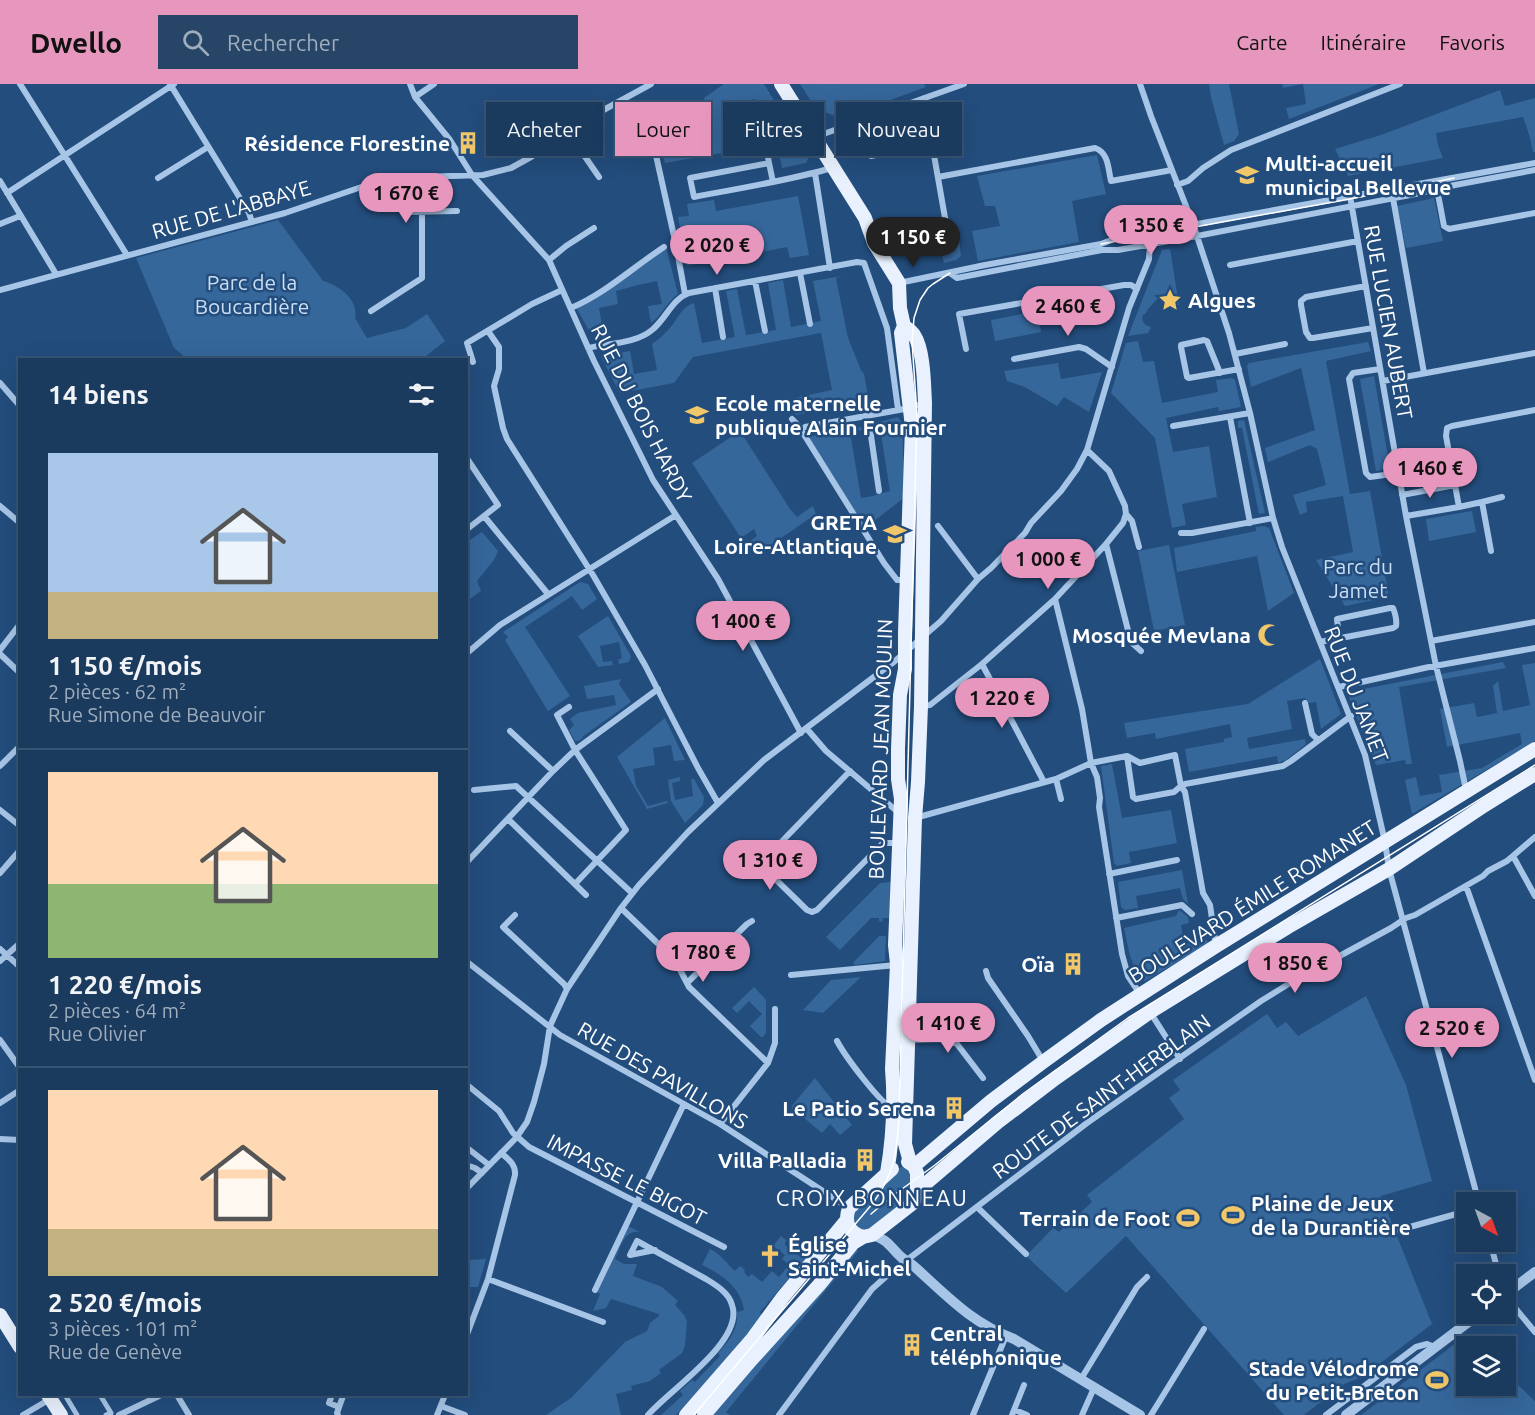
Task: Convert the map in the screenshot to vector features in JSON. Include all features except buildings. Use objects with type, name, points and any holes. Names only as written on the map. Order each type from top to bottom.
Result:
[{"type":"main road","points":[[781,84],[792,102]]},
{"type":"main road","points":[[824,153],[865,218],[874,243],[899,284]]},
{"type":"main road","name":"BOULEVARD JEAN MOULIN","points":[[887,1173],[892,1143],[892,1069],[897,964],[895,945],[902,799],[898,779],[898,749],[900,695],[905,669],[912,427],[904,408],[901,333],[904,326],[900,308],[899,284]]},
{"type":"main road","name":"BOULEVARD JEAN MOULIN","points":[[904,326],[916,338],[923,374],[925,403],[921,706],[915,818],[905,1144],[917,1173],[917,1191]]},
{"type":"main road","name":"BOULEVARD ÉMILE ROMANET","points":[[687,1415],[839,1232],[848,1215],[898,1163],[905,1161],[912,1164],[1043,1062],[1140,994],[1535,749]]},
{"type":"main road","name":"BOULEVARD ÉMILE ROMANET","points":[[704,1415],[853,1243],[867,1236],[913,1203],[917,1191],[998,1122],[1150,1012],[1288,927],[1389,869],[1535,774]]},
{"type":"main road","points":[[848,1215],[850,1230],[858,1235],[867,1236]]},
{"type":"main road","points":[[0,1315],[18,1344]]},
{"type":"main road","points":[[49,1397],[61,1415]]},
{"type":"street","points":[[20,84],[127,255]]},
{"type":"street","name":"RUE DU BOIS HARDY","points":[[410,84],[415,97],[450,140],[472,176],[549,260],[588,348],[653,480],[718,579],[804,731],[897,813],[901,814]]},
{"type":"street","points":[[415,97],[434,84]]},
{"type":"street","name":"RUE DE L'ABBAYE","points":[[603,109],[641,86],[651,84]]},
{"type":"street","points":[[824,133],[964,84]]},
{"type":"street","name":"RUE DU JAMET","points":[[1140,84],[1193,224],[1235,354],[1273,518],[1297,586],[1351,716],[1365,756],[1402,921],[1476,1192]]},
{"type":"street","points":[[1177,185],[1188,181],[1231,150],[1400,84]]},
{"type":"street","points":[[7,193],[172,85],[249,213],[252,222]]},
{"type":"street","points":[[924,98],[925,102]]},
{"type":"street","points":[[158,178],[208,147]]},
{"type":"street","points":[[938,177],[1095,148],[1101,150],[1105,155],[1111,181],[1172,170]]},
{"type":"street","name":"RUE DE L'ABBAYE","points":[[0,290],[285,213],[388,178],[483,175],[511,168],[532,156]]},
{"type":"street","points":[[585,156],[599,177]]},
{"type":"street","points":[[656,156],[685,294]]},
{"type":"street","points":[[768,156],[773,182]]},
{"type":"street","points":[[934,156],[948,235]]},
{"type":"street","points":[[769,163],[690,178],[693,196],[773,182],[833,167]]},
{"type":"street","points":[[899,284],[985,265],[1101,247],[1118,250],[1197,236],[1437,189],[1454,182],[1535,163]]},
{"type":"street","points":[[950,273],[957,278],[1101,247],[1114,239],[1414,184],[1454,182],[1535,170]]},
{"type":"street","points":[[815,173],[830,267]]},
{"type":"street","points":[[388,178],[404,212],[457,211]]},
{"type":"street","points":[[0,181],[56,274]]},
{"type":"street","points":[[1437,189],[1444,226],[1449,229],[1535,213]]},
{"type":"street","name":"RUE LUCIEN AUBERT","points":[[1350,196],[1406,516],[1436,666],[1466,792]]},
{"type":"street","points":[[1393,198],[1424,373]]},
{"type":"street","points":[[371,311],[422,278],[422,212]]},
{"type":"street","points":[[0,224],[20,216]]},
{"type":"street","points":[[549,260],[594,228]]},
{"type":"street","points":[[1230,265],[1358,241]]},
{"type":"street","points":[[468,1187],[516,1138],[527,1122],[544,1064],[550,1026],[567,989],[632,893],[656,865],[764,760],[921,640],[1025,533],[1077,469],[1087,450],[1124,324],[1149,259],[1149,244]]},
{"type":"street","points":[[571,308],[613,285],[663,247]]},
{"type":"street","points":[[588,348],[636,339],[646,334],[656,327],[676,301],[685,294],[857,262],[864,263],[885,322],[904,408]]},
{"type":"street","points":[[800,273],[810,324]]},
{"type":"street","points":[[755,281],[765,331]]},
{"type":"street","points":[[966,349],[959,314],[1124,285],[1131,285],[1137,289]]},
{"type":"street","points":[[1366,286],[1306,297],[1301,301],[1301,305],[1306,332],[1310,338],[1373,328]]},
{"type":"street","points":[[715,288],[723,338]]},
{"type":"street","points":[[473,362],[467,343],[532,304],[562,290]]},
{"type":"street","points":[[488,331],[499,347],[499,369],[494,386],[507,439],[589,568],[658,689],[718,803]]},
{"type":"street","points":[[1220,373],[1207,341],[1182,345],[1187,377],[1220,373],[1239,369]]},
{"type":"street","points":[[1235,354],[1285,344]]},
{"type":"street","points":[[1014,359],[1079,347],[1086,349],[1112,367]]},
{"type":"street","points":[[1383,381],[1535,353]]},
{"type":"street","points":[[1380,369],[1353,374],[1349,379],[1358,431],[1366,473],[1371,477],[1399,473]]},
{"type":"street","points":[[0,383],[18,404]]},
{"type":"street","points":[[805,427],[925,403]]},
{"type":"street","points":[[1459,507],[1446,436],[1447,428],[1535,410]]},
{"type":"street","points":[[1173,426],[1250,413]]},
{"type":"street","points":[[868,415],[879,491]]},
{"type":"street","points":[[1230,417],[1250,523]]},
{"type":"street","points":[[792,419],[798,425],[884,563],[897,580],[906,580]]},
{"type":"street","points":[[921,706],[930,705],[982,664],[1055,599],[1123,523],[1126,514],[1125,506],[1109,471],[1087,450]]},
{"type":"street","points":[[468,461],[498,505],[468,528]]},
{"type":"street","points":[[1402,495],[1455,485]]},
{"type":"street","points":[[1406,516],[1502,497]]},
{"type":"street","points":[[1482,502],[1491,551]]},
{"type":"street","points":[[0,506],[18,521]]},
{"type":"street","points":[[1126,514],[1132,521],[1140,547]]},
{"type":"street","points":[[468,652],[500,625],[676,515]]},
{"type":"street","points":[[484,516],[548,594]]},
{"type":"street","points":[[1181,532],[1192,533],[1273,518]]},
{"type":"street","points":[[938,526],[978,579]]},
{"type":"street","points":[[1107,543],[1131,642],[1141,651]]},
{"type":"street","points":[[1055,599],[1082,709],[1091,763],[1097,777],[1099,807],[1122,954],[1128,976],[1140,994]]},
{"type":"street","points":[[1320,642],[1393,627],[1396,626],[1393,608],[1337,618],[1339,638]]},
{"type":"street","points":[[1431,641],[1535,622]]},
{"type":"street","points":[[18,627],[0,652],[18,672]]},
{"type":"street","points":[[1339,687],[1535,648]]},
{"type":"street","points":[[982,664],[1044,782]]},
{"type":"street","points":[[468,861],[575,750],[658,689]]},
{"type":"street","points":[[1305,703],[1312,734],[1318,740]]},
{"type":"street","points":[[569,707],[557,715],[575,750],[626,830],[575,884]]},
{"type":"street","points":[[1127,756],[1133,797],[1136,799],[1174,792],[1185,784],[1283,765],[1351,716]]},
{"type":"street","points":[[510,731],[553,771]]},
{"type":"street","points":[[0,766],[18,748]]},
{"type":"street","points":[[915,818],[1056,779],[1091,763],[1127,756],[1140,763],[1175,755],[1181,786],[1185,792],[1203,893],[1210,905],[1216,946]]},
{"type":"street","points":[[850,771],[764,860],[764,868],[807,910],[812,912],[817,910],[883,843],[900,843]]},
{"type":"street","points":[[1056,779],[1061,799]]},
{"type":"street","points":[[474,790],[516,786],[632,893]]},
{"type":"street","points":[[0,810],[18,824]]},
{"type":"street","points":[[508,819],[586,895]]},
{"type":"street","name":"ROUTE DE SAINT-HERBLAIN","points":[[779,1415],[872,1289],[906,1260],[1087,1123],[1290,983],[1466,886],[1513,856],[1535,837]]},
{"type":"street","points":[[0,873],[18,852]]},
{"type":"street","points":[[1513,856],[1535,896]]},
{"type":"street","points":[[1110,874],[1177,860]]},
{"type":"street","points":[[1466,886],[1535,1080]]},
{"type":"street","points":[[1116,918],[1182,905],[1192,914]]},
{"type":"street","points":[[621,908],[675,960],[689,987],[768,1063]]},
{"type":"street","points":[[515,915],[503,927],[567,989]]},
{"type":"street","points":[[687,982],[752,921]]},
{"type":"street","points":[[0,961],[18,945]]},
{"type":"street","points":[[0,950],[18,965]]},
{"type":"street","points":[[791,975],[897,964]]},
{"type":"street","name":"RUE DES PAVILLONS","points":[[468,966],[560,1035],[720,1124],[848,1215]]},
{"type":"street","points":[[986,971],[988,978],[1043,1062]]},
{"type":"street","points":[[720,1124],[768,1063],[775,1043],[775,1009]]},
{"type":"street","points":[[1150,1012],[1180,1059]]},
{"type":"street","points":[[908,1040],[941,1039],[957,1044],[983,1078]]},
{"type":"street","points":[[0,1040],[18,1065]]},
{"type":"street","points":[[837,1041],[843,1052],[893,1110]]},
{"type":"street","points":[[468,1086],[499,1111],[516,1138]]},
{"type":"street","points":[[0,1103],[18,1091]]},
{"type":"street","points":[[594,1290],[684,1104]]},
{"type":"street","name":"IMPASSE LE BIGOT","points":[[516,1138],[724,1247]]},
{"type":"street","points":[[0,1139],[18,1140]]},
{"type":"street","points":[[468,1149],[489,1166]]},
{"type":"street","points":[[468,1333],[488,1280],[515,1169],[514,1165],[501,1153]]},
{"type":"street","points":[[468,1166],[482,1173]]},
{"type":"street","points":[[977,1207],[1026,1254]]},
{"type":"street","points":[[1400,1230],[1456,1214]]},
{"type":"street","points":[[888,1221],[887,1236],[891,1246]]},
{"type":"street","points":[[867,1236],[883,1239],[961,1309],[1140,1415]]},
{"type":"street","points":[[648,1415],[694,1374],[726,1337],[731,1328],[734,1312],[733,1305],[717,1286],[655,1250]]},
{"type":"street","points":[[1516,1287],[1535,1272]]},
{"type":"street","points":[[1080,1380],[1137,1287],[1147,1277]]},
{"type":"street","points":[[488,1280],[603,1322]]},
{"type":"street","points":[[1516,1308],[1535,1332]]},
{"type":"street","points":[[1346,1415],[1465,1324]]},
{"type":"street","points":[[1151,1415],[1204,1329]]},
{"type":"street","points":[[973,1415],[1006,1336]]},
{"type":"street","points":[[1326,1415],[1416,1347],[1427,1344],[1434,1347]]},
{"type":"street","points":[[1024,1385],[1013,1412],[1027,1415]]},
{"type":"street","points":[[1082,1415],[1094,1388]]},
{"type":"street","points":[[66,1396],[77,1415]]},
{"type":"street","points":[[101,1396],[111,1413],[106,1415]]},
{"type":"street","points":[[119,1415],[159,1396]]},
{"type":"street","points":[[178,1396],[189,1415]]},
{"type":"street","points":[[332,1396],[329,1403],[339,1407]]},
{"type":"street","points":[[338,1415],[343,1396]]},
{"type":"street","points":[[437,1415],[445,1396]]},
{"type":"street","points":[[23,1415],[49,1397]]},
{"type":"street","points":[[441,1406],[465,1415]]},
{"type":"green space","points":[[724,84],[764,84],[775,102],[756,102],[755,99],[723,102],[723,153],[711,155],[711,102],[705,102],[704,98]]},
{"type":"green space","points":[[800,84],[924,84],[926,87],[885,102],[836,102],[836,116],[824,112],[824,102],[812,102]]},
{"type":"green space","points":[[1209,84],[1229,84],[1239,134],[1234,141],[1224,145],[1211,97]]},
{"type":"green space","points":[[1282,84],[1303,84],[1283,88]]},
{"type":"green space","points":[[1303,84],[1379,84],[1289,119],[1286,108],[1306,104]]},
{"type":"green space","points":[[1500,90],[1505,106],[1535,98],[1535,152],[1533,152],[1523,117],[1436,133],[1443,158],[1348,176],[1344,163],[1335,149],[1381,135]]},
{"type":"green space","points":[[1097,155],[1106,194],[1072,201],[1079,242],[978,261],[972,231],[1000,226],[995,206],[985,206],[977,176]]},
{"type":"green space","points":[[663,156],[705,156],[665,163]]},
{"type":"green space","points":[[780,156],[809,157],[806,163],[782,168]]},
{"type":"green space","points":[[798,196],[809,255],[790,258],[787,247],[687,266],[678,217],[689,216],[687,204],[714,200],[716,211]]},
{"type":"green space","points":[[1434,198],[1443,241],[1406,248],[1397,206]]},
{"type":"green space","name":"Parc de la Boucardière","points":[[278,220],[323,281],[335,286],[351,299],[355,318],[367,338],[406,328],[427,314],[445,341],[424,358],[186,358],[174,348],[136,258]]},
{"type":"green space","points":[[959,239],[961,256],[944,263],[939,243]]},
{"type":"green space","points":[[666,247],[678,294],[651,323],[648,306],[662,304],[657,281],[616,291],[618,304],[599,308],[603,330],[591,334],[577,309],[615,286]]},
{"type":"green space","points":[[1170,249],[1179,305],[1171,307],[1159,297],[1143,315],[1144,322],[1151,327],[1148,333],[1128,336],[1162,250]]},
{"type":"green space","points":[[842,276],[836,278],[848,338],[864,374],[870,408],[855,410],[852,399],[809,407],[810,412],[796,415],[787,401],[832,390],[821,333],[693,357],[674,383],[620,393],[601,357],[630,351],[634,374],[657,370],[652,344],[662,336],[685,308],[694,303],[702,343],[735,337],[726,291],[737,289],[746,335],[776,330],[768,283],[783,280],[791,327],[821,321],[813,281]]},
{"type":"green space","points":[[1037,311],[1041,332],[995,341],[991,320]]},
{"type":"green space","points":[[1138,341],[1143,362],[1154,361],[1162,403],[1218,392],[1216,380],[1232,378],[1235,380],[1241,407],[1219,411],[1218,407],[1166,418],[1173,452],[1209,446],[1217,497],[1182,504],[1186,525],[1172,528],[1155,438],[1111,393],[1126,343]]},
{"type":"green space","name":"Parc du Jamet","points":[[1368,342],[1371,351],[1326,361],[1350,494],[1370,491],[1389,597],[1345,606],[1316,560],[1353,552],[1343,496],[1306,502],[1307,512],[1300,515],[1293,495],[1326,485],[1317,449],[1310,445],[1268,462],[1265,448],[1315,430],[1301,368],[1251,387],[1247,366],[1249,363]]},
{"type":"green space","points":[[1058,363],[1061,379],[1102,372],[1089,412],[1064,397],[1057,406],[1025,387],[1007,381],[1004,371]]},
{"type":"green space","points":[[1374,376],[1390,468],[1376,471],[1360,379]]},
{"type":"green space","points":[[898,417],[902,423],[905,497],[865,528],[808,437],[861,427],[862,430],[850,432],[861,498],[873,496],[890,491],[879,422]]},
{"type":"green space","points":[[1244,420],[1265,513],[1259,514],[1242,428],[1238,428],[1238,421]]},
{"type":"green space","points":[[740,431],[797,517],[813,506],[816,514],[768,547],[763,542],[743,557],[738,550],[757,536],[754,529],[741,538],[692,463]]},
{"type":"green space","points":[[1472,511],[1476,532],[1429,541],[1426,519]]},
{"type":"green space","points":[[1256,527],[1269,528],[1294,593],[1268,611],[1257,556],[1177,572],[1174,548],[1256,531]]},
{"type":"green space","points":[[482,532],[498,551],[494,560],[477,581],[481,591],[468,600],[468,576],[470,574],[468,571],[468,541]]},
{"type":"green space","points":[[1169,545],[1185,625],[1154,631],[1138,551]]},
{"type":"green space","points":[[580,582],[588,584],[597,599],[582,610],[572,596],[525,627],[570,696],[548,711],[505,640],[508,637],[503,632]]},
{"type":"green space","points":[[608,616],[631,656],[629,662],[619,664],[618,660],[622,658],[619,642],[600,646],[603,662],[612,661],[613,665],[598,667],[578,636]]},
{"type":"green space","points":[[1320,659],[1341,714],[1321,729],[1316,702],[1309,703],[1305,698],[1287,701],[1292,729],[1247,738],[1249,749],[1305,739],[1306,744],[1286,760],[1278,763],[1277,756],[1189,772],[1185,749],[1224,742],[1224,739],[1232,737],[1230,724],[1156,739],[1155,733],[1127,738],[1124,723],[1248,704]]},
{"type":"green space","points":[[1503,662],[1506,668],[1399,687],[1412,764],[1406,764],[1405,760],[1376,765],[1349,697],[1353,691]]},
{"type":"green space","points":[[1535,663],[1535,741],[1412,814],[1405,780],[1416,777],[1420,796],[1442,792],[1439,775],[1482,768],[1522,744],[1520,733],[1447,747],[1440,709],[1474,703],[1477,717],[1497,713],[1493,686],[1498,681],[1503,711],[1530,705],[1522,665]]},
{"type":"green space","points":[[621,679],[619,684],[631,702],[583,738],[575,741],[569,730],[574,725],[570,719],[578,713],[616,705],[614,695],[587,699],[584,686]]},
{"type":"green space","points":[[665,718],[685,760],[674,761],[671,745],[653,748],[655,765],[633,769],[636,786],[648,806],[667,801],[668,803],[647,809],[617,757]]},
{"type":"green space","points":[[1112,764],[1122,818],[1171,810],[1177,843],[1129,852],[1131,863],[1117,866],[1114,863],[1101,766]]},
{"type":"green space","points":[[680,777],[680,781],[672,783],[675,800],[693,796],[691,779],[694,779],[704,797],[703,805],[685,823],[671,801],[668,780]]},
{"type":"green space","points":[[1182,870],[1188,904],[1183,899],[1180,888],[1136,896],[1138,908],[1125,910],[1121,907],[1118,882]]},
{"type":"green space","points":[[892,882],[891,918],[883,918],[882,922],[879,918],[871,918],[840,950],[826,937],[880,883]]},
{"type":"green space","points":[[1179,910],[1188,917],[1189,923],[1181,925],[1184,944],[1207,940],[1208,944],[1145,981],[1140,980],[1130,956],[1124,928],[1176,916]]},
{"type":"green space","points":[[879,936],[886,936],[885,961],[855,965],[853,963]]},
{"type":"green space","points":[[861,977],[823,1013],[803,1010],[831,980]]},
{"type":"green space","points":[[754,987],[766,1000],[766,1033],[763,1037],[750,1026],[762,1014],[749,1001],[737,1013],[732,1008]]},
{"type":"green space","name":"Plaine de Jeux de la Durantière","points":[[1366,996],[1406,1085],[1432,1181],[1381,1196],[1432,1324],[1362,1377],[1344,1384],[1304,1415],[1284,1415],[1126,1236],[1066,1293],[1026,1256],[1053,1228],[1059,1232],[1092,1202],[1087,1195],[1184,1119],[1169,1098],[1180,1090],[1173,1080],[1267,1014],[1277,1028],[1286,1022],[1298,1036]]},
{"type":"green space","points":[[815,1078],[852,1125],[840,1135],[830,1124],[822,1133],[791,1107]]},
{"type":"green space","points":[[903,1167],[912,1173],[911,1198],[866,1233],[855,1229],[851,1213],[899,1168]]},
{"type":"green space","points":[[628,1226],[640,1232],[630,1233],[627,1236],[615,1259],[624,1264],[637,1264],[633,1276],[662,1287],[678,1301],[675,1305],[687,1321],[685,1346],[682,1353],[659,1370],[661,1373],[650,1381],[631,1386],[632,1390],[616,1394],[621,1415],[546,1415],[571,1398],[625,1342],[647,1331],[650,1323],[659,1316],[659,1314],[611,1299],[606,1308],[593,1311],[600,1294],[596,1292]]},
{"type":"green space","points":[[781,1236],[786,1240],[785,1245],[797,1255],[807,1257],[760,1312],[762,1316],[708,1381],[676,1415],[661,1415],[683,1395],[680,1391],[692,1380],[695,1382],[720,1356],[718,1353],[735,1329],[737,1312],[744,1310],[739,1295],[729,1282],[702,1265],[710,1249],[735,1271],[740,1266],[748,1277],[752,1274],[762,1282],[772,1271],[779,1277],[789,1265],[782,1259],[785,1255],[773,1246]]},
{"type":"green space","points":[[854,1248],[858,1251],[726,1412],[730,1415],[711,1415]]},
{"type":"green space","points":[[486,1259],[478,1287],[468,1287],[468,1260]]},
{"type":"green space","name":"Stade Vélodrome du Petit-Breton","points":[[1456,1343],[1456,1396],[1516,1396],[1516,1383],[1535,1401],[1535,1415],[1361,1415]]},
{"type":"tram line","points":[[1101,244],[1454,178]]},
{"type":"tram line","points":[[694,1415],[873,1203],[886,1182],[894,1161],[899,1116],[917,414],[912,342],[914,318],[920,300],[928,288],[950,273]]},
{"type":"tram line","points":[[871,1214],[1024,1093],[1128,1018],[1535,765]]},
{"type":"place","name":"Résidence Florestine","points":[[468,143]]},
{"type":"place","name":"Multi-accueil municipal Bellevue","points":[[1247,175]]},
{"type":"place","name":"Algues","points":[[1170,300]]},
{"type":"place","name":"Ecole maternelle publique Alain Fournier","points":[[697,415]]},
{"type":"place","name":"GRETA Loire-Atlantique","points":[[895,534]]},
{"type":"place","name":"Mosquée Mevlana","points":[[1269,635]]},
{"type":"place","name":"Oïa","points":[[1073,964]]},
{"type":"place","name":"Le Patio Serena","points":[[954,1108]]},
{"type":"place","name":"Villa Palladia","points":[[865,1160]]},
{"type":"place","name":"Plaine de Jeux de la Durantière","points":[[1233,1215]]},
{"type":"place","name":"Terrain de Foot","points":[[1188,1218]]},
{"type":"place","name":"Église Saint-Michel","points":[[770,1256]]},
{"type":"place","name":"Central téléphonique","points":[[912,1345]]},
{"type":"place","name":"Stade Vélodrome du Petit-Breton","points":[[1437,1380]]},
{"type":"district","name":"CROIX BONNEAU","points":[[872,1197]]}]
